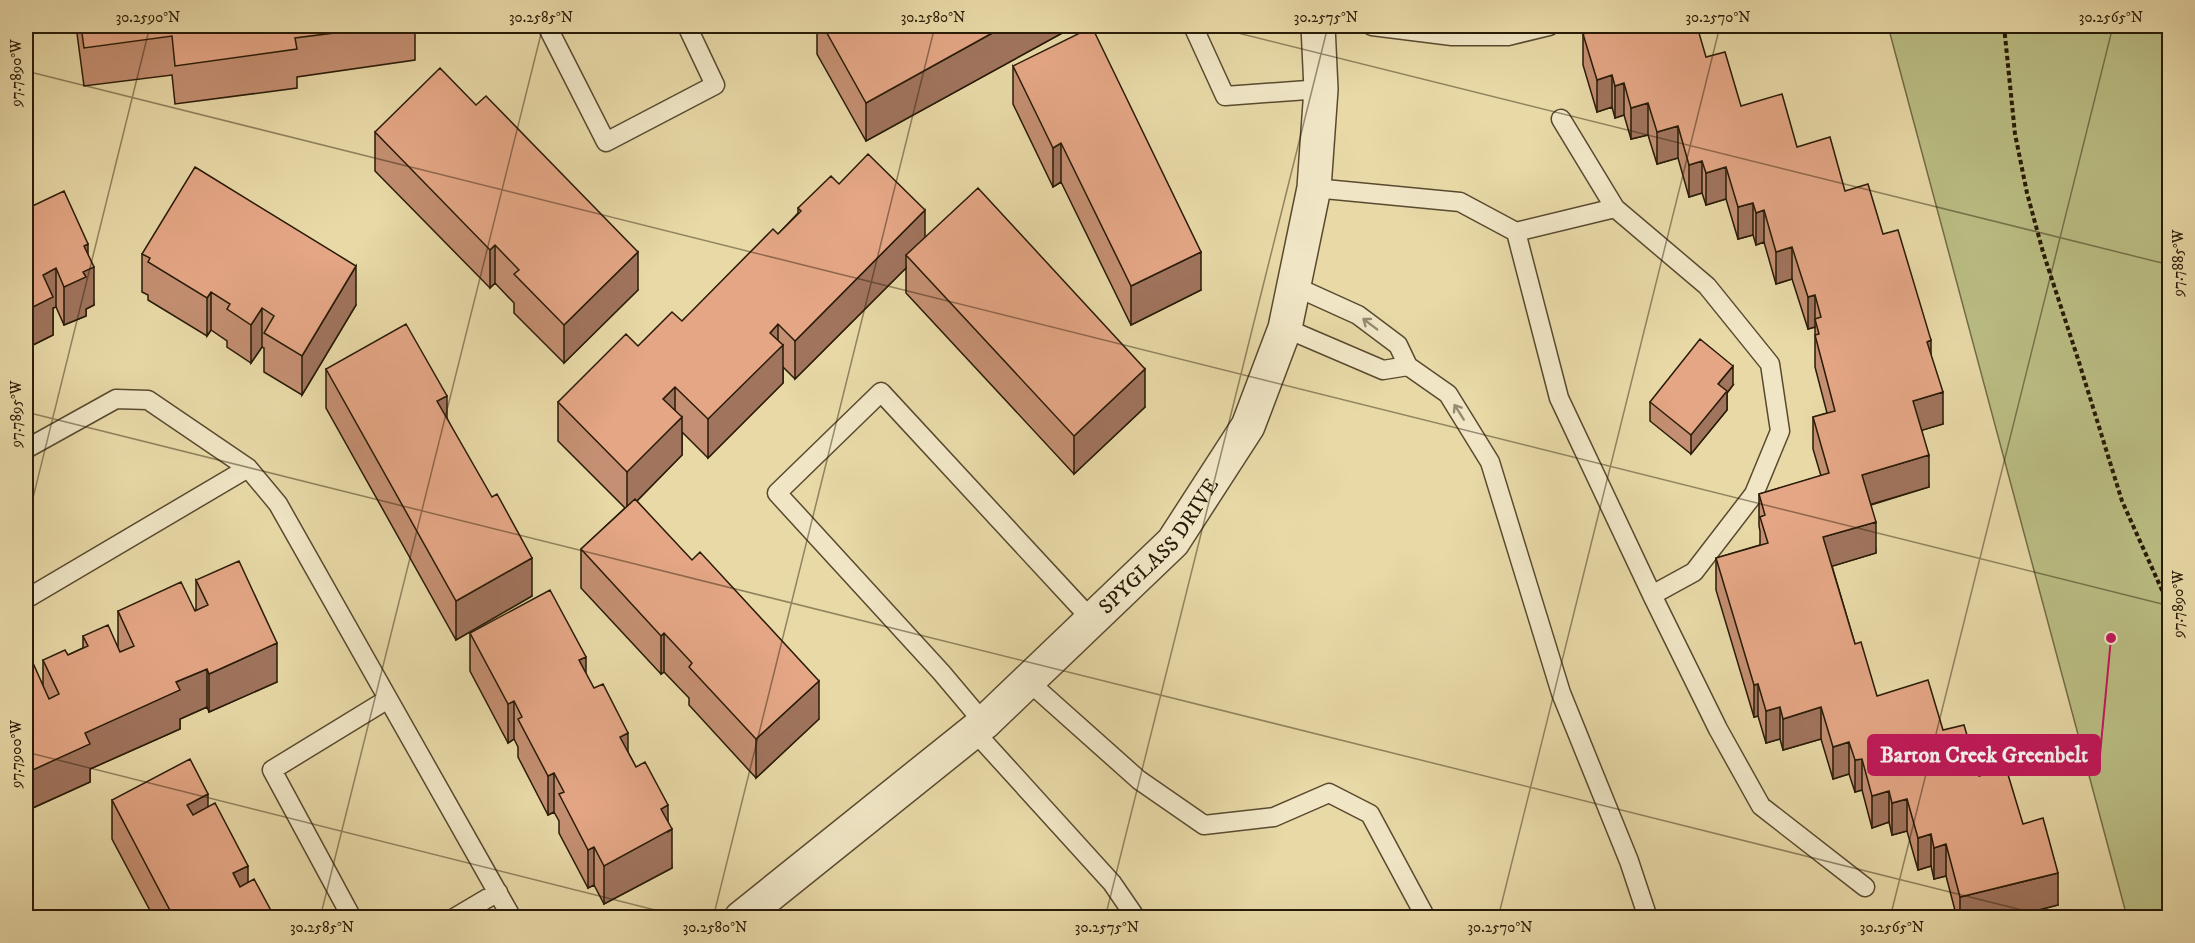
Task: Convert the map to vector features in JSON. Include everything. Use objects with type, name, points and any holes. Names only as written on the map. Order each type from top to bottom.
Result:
[{"type":"street","name":"SPYGLASS DRIVE","points":[[741,918],[979,727],[1173,542],[1248,426],[1285,328],[1314,188],[1321,88],[1318,26]]},
{"type":"lane","points":[[547,26],[606,142],[715,85],[687,26]]},
{"type":"lane","points":[[1193,26],[1225,96],[1321,88]]},
{"type":"lane","points":[[1372,26],[1452,36],[1508,36],[1549,26]]},
{"type":"lane","points":[[1561,119],[1615,208],[1707,286],[1770,364],[1780,431],[1754,494],[1694,572],[1652,595]]},
{"type":"lane","points":[[1314,188],[1460,202],[1516,232],[1615,208]]},
{"type":"lane","points":[[1516,232],[1559,398],[1718,729],[1761,806],[1865,887]]},
{"type":"lane","points":[[1294,286],[1358,315],[1398,345],[1408,366],[1448,394],[1490,462],[1561,693],[1629,861],[1648,918]]},
{"type":"lane","points":[[1285,328],[1383,370],[1408,366]]},
{"type":"lane","points":[[1092,620],[881,392],[777,494],[940,672],[979,727],[1112,883],[1136,918]]},
{"type":"lane","points":[[26,449],[116,399],[148,400],[248,468],[278,504],[512,918]]},
{"type":"lane","points":[[26,599],[248,468]]},
{"type":"lane","points":[[1028,681],[1139,780],[1204,825],[1274,817],[1329,793],[1370,814],[1426,918]]},
{"type":"lane","points":[[352,918],[272,770],[388,699]]},
{"type":"lane","points":[[454,918],[498,892]]},
{"type":"path","points":[[2004,26],[2015,134],[2027,193],[2043,252],[2079,359],[2121,501],[2169,608]]},
{"type":"green space","points":[[1888,26],[2169,26],[2169,917],[2127,917]]},
{"type":"building","points":[[81,26],[390,26],[295,38],[297,49],[175,66],[172,36],[84,48]]},
{"type":"building","points":[[823,26],[1005,26],[866,103]]},
{"type":"building","points":[[1610,26],[1697,26],[1706,57],[1725,52],[1741,106],[1782,94],[1797,147],[1830,137],[1845,191],[1868,184],[1883,234],[1898,230],[1931,340],[1927,342],[1943,392],[1913,401],[1929,455],[1862,475],[1876,522],[1823,537],[1855,644],[1861,642],[1877,696],[1928,680],[1943,730],[1964,725],[1979,776],[2006,768],[2023,824],[2043,818],[2058,873],[1960,897],[1946,844],[1934,848],[1931,834],[1918,838],[1907,799],[1892,803],[1889,791],[1872,796],[1862,759],[1855,760],[1849,742],[1833,747],[1821,707],[1783,719],[1780,707],[1766,711],[1758,684],[1754,685],[1716,558],[1768,543],[1760,517],[1765,515],[1759,494],[1829,473],[1813,417],[1835,411],[1815,335],[1819,334],[1815,319],[1821,317],[1815,295],[1808,297],[1792,247],[1776,252],[1764,210],[1756,213],[1753,203],[1738,207],[1726,167],[1706,173],[1702,161],[1689,165],[1678,126],[1657,132],[1648,103],[1631,108],[1624,83],[1615,86],[1612,75],[1597,80],[1583,34]]},
{"type":"building","points":[[1092,27],[1201,252],[1131,286],[1061,143],[1053,148],[1013,66]]},
{"type":"building","points":[[440,68],[476,105],[486,96],[638,252],[564,325],[514,274],[519,270],[495,245],[490,250],[375,132]]},
{"type":"building","points":[[868,154],[925,210],[795,341],[778,324],[770,333],[783,345],[708,419],[675,387],[663,399],[682,417],[627,472],[558,402],[626,334],[638,346],[672,312],[682,321],[773,229],[778,234],[801,211],[798,208],[831,176],[839,184]]},
{"type":"building","points":[[195,167],[356,266],[302,356],[264,333],[274,316],[262,308],[251,325],[227,309],[230,304],[211,292],[207,298],[148,262],[150,258],[142,254]]},
{"type":"building","points":[[978,188],[1145,369],[1074,436],[906,255]]},
{"type":"building","points":[[64,191],[88,244],[84,246],[94,267],[83,272],[86,277],[64,287],[56,268],[43,275],[53,297],[31,308],[26,301],[26,209]]},
{"type":"building","points":[[406,324],[447,396],[437,401],[492,497],[497,494],[532,558],[456,601],[326,369]]},
{"type":"building","points":[[1700,339],[1733,366],[1718,384],[1727,391],[1691,435],[1650,402]]},
{"type":"building","points":[[635,499],[692,560],[700,552],[819,681],[756,739],[689,667],[692,663],[664,633],[661,636],[581,549]]},
{"type":"building","points":[[239,561],[277,643],[209,674],[207,669],[176,682],[180,690],[85,733],[90,744],[26,773],[26,666],[33,663],[49,699],[59,694],[43,660],[65,650],[68,655],[88,646],[83,636],[108,625],[120,652],[134,646],[118,611],[181,582],[195,611],[208,605],[196,580]]},
{"type":"building","points":[[550,590],[586,657],[579,660],[594,688],[603,684],[628,733],[620,737],[636,767],[645,762],[668,805],[661,809],[672,829],[604,866],[594,847],[588,850],[559,794],[564,792],[554,773],[548,776],[518,719],[522,717],[514,701],[508,704],[470,633]]},
{"type":"building","points":[[190,759],[208,794],[187,805],[193,815],[215,803],[248,866],[233,873],[240,887],[254,879],[275,918],[174,918],[112,800]]},
{"type":"place","name":"Barton Creek Greenbelt","points":[[2111,638]]}]
